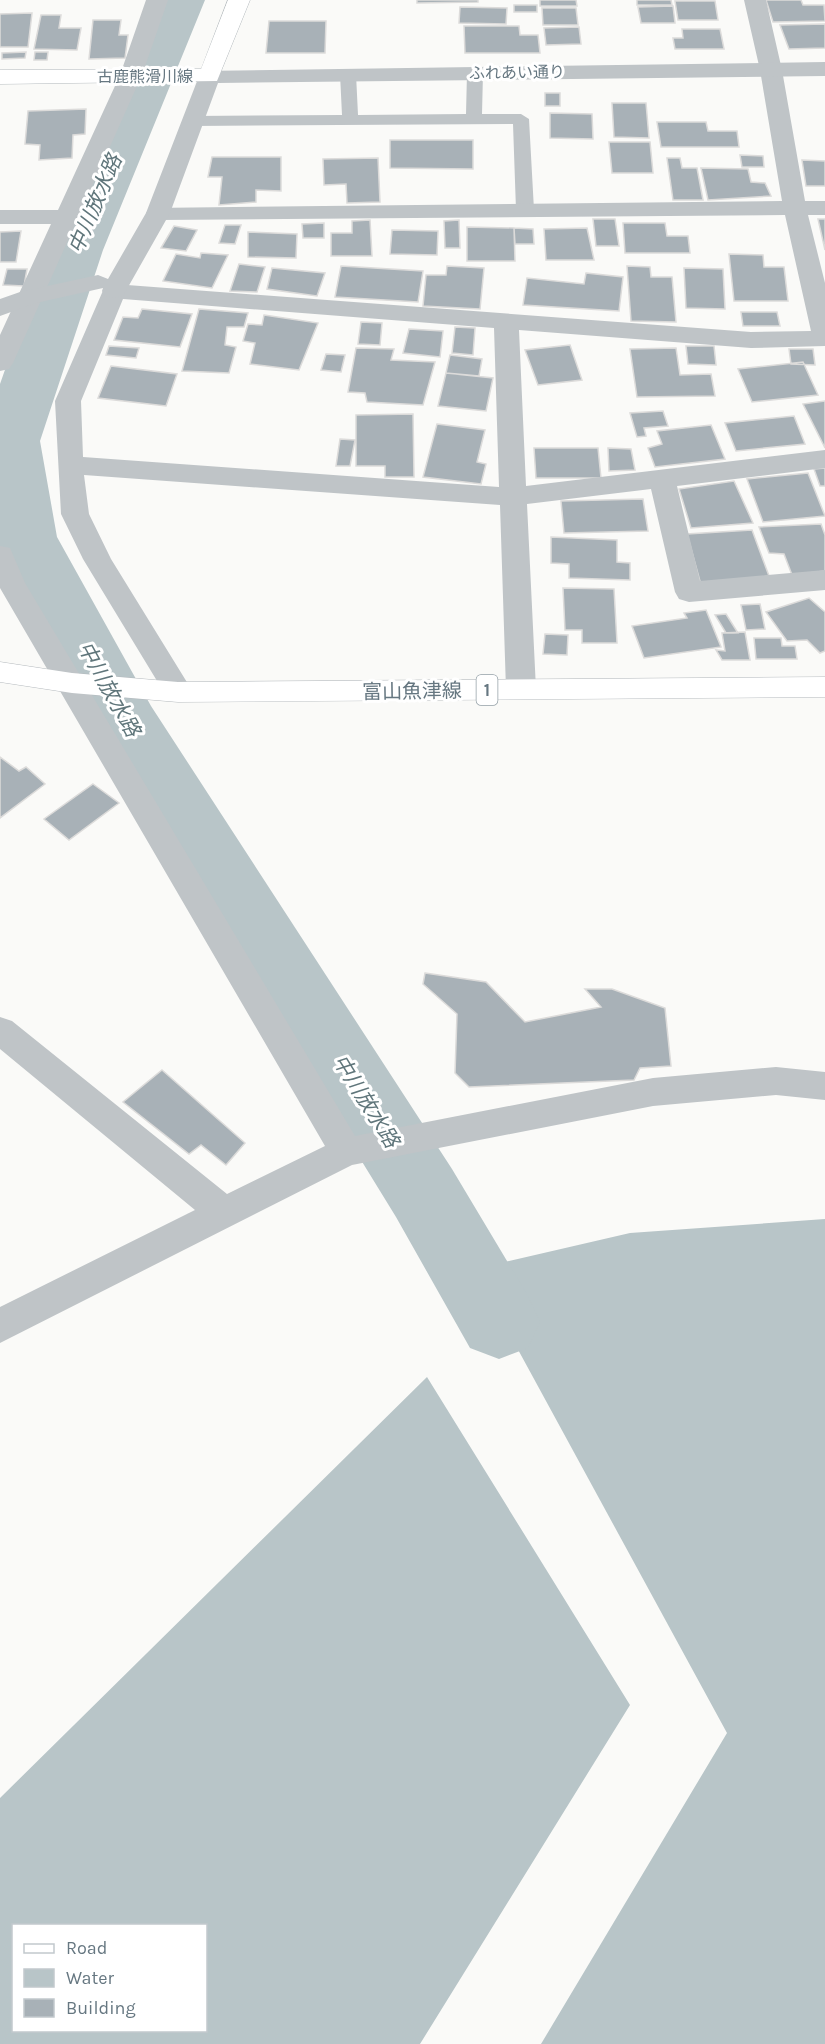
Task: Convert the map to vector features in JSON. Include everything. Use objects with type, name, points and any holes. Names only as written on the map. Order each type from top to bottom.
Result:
[{"type":"main road","name":"古鹿熊滑川線","points":[[0,77],[198,76],[239,0]]},
{"type":"main road","name":"富山魚津線","points":[[0,672],[78,684],[178,692],[825,687]]},
{"type":"street","points":[[0,363],[137,75],[157,0]]},
{"type":"street","points":[[0,308],[32,297],[112,282],[506,322],[751,340],[825,336],[795,209],[771,70],[755,0]]},
{"type":"street","name":"ふれあい通り","points":[[198,76],[825,69]]},
{"type":"street","points":[[178,692],[96,559],[75,514],[70,465],[68,401],[112,282],[158,213],[194,121],[198,76]]},
{"type":"street","points":[[158,213],[825,208]]},
{"type":"street","points":[[0,217],[68,216]]},
{"type":"street","points":[[506,322],[521,689]]},
{"type":"street","points":[[70,465],[513,496],[825,459]]},
{"type":"street","points":[[662,479],[689,592],[825,580]]},
{"type":"street","points":[[0,555],[10,583],[78,684],[351,1150]]},
{"type":"street","points":[[0,1030],[222,1212]]},
{"type":"street","points":[[0,1327],[19,1315],[222,1212],[351,1150],[653,1092],[776,1081],[825,1086]]},
{"type":"lane","points":[[474,119],[475,73]]},
{"type":"lane","points":[[348,74],[350,120]]},
{"type":"lane","points":[[194,121],[521,119],[525,210]]},
{"type":"water","points":[[825,1219],[825,2044],[541,2044],[727,1733],[474,1269],[630,1233]]},
{"type":"water","points":[[427,1377],[630,1705],[420,2044],[0,2044],[0,1798]]},
{"type":"building","points":[[417,0],[478,0],[478,2],[417,3]]},
{"type":"building","points":[[540,0],[576,0],[577,6],[540,6]]},
{"type":"building","points":[[637,0],[671,0],[672,5],[637,5]]},
{"type":"building","points":[[766,0],[801,0],[803,5],[824,5],[825,21],[773,22]]},
{"type":"building","points":[[675,1],[715,1],[718,20],[678,20]]},
{"type":"building","points":[[514,5],[537,5],[537,12],[514,12]]},
{"type":"building","points":[[673,6],[675,23],[641,23],[638,7]]},
{"type":"building","points":[[460,7],[507,8],[506,24],[459,23]]},
{"type":"building","points":[[542,8],[576,8],[578,25],[543,25]]},
{"type":"building","points":[[32,13],[28,47],[0,47],[0,14]]},
{"type":"building","points":[[41,15],[61,15],[59,28],[81,28],[77,50],[34,49]]},
{"type":"building","points":[[93,20],[121,20],[119,35],[128,35],[125,58],[89,59]]},
{"type":"building","points":[[269,21],[326,21],[325,53],[266,53]]},
{"type":"building","points":[[825,24],[825,48],[789,49],[780,25]]},
{"type":"building","points":[[464,26],[519,26],[520,35],[538,35],[540,53],[465,53]]},
{"type":"building","points":[[579,27],[581,44],[546,45],[544,28]]},
{"type":"building","points":[[682,29],[720,29],[724,49],[675,49],[673,38],[683,38]]},
{"type":"building","points":[[26,52],[25,58],[2,59],[2,53]]},
{"type":"building","points":[[35,52],[48,52],[47,60],[34,60]]},
{"type":"building","points":[[545,93],[560,93],[560,106],[545,106]]},
{"type":"building","points":[[612,103],[646,103],[649,138],[614,137]]},
{"type":"building","points":[[86,109],[85,134],[73,135],[72,158],[39,160],[40,145],[25,144],[28,111]]},
{"type":"building","points":[[550,113],[592,114],[593,139],[550,138]]},
{"type":"building","points":[[657,122],[706,122],[708,131],[737,131],[739,147],[661,147]]},
{"type":"building","points":[[390,140],[473,140],[473,169],[390,168]]},
{"type":"building","points":[[609,142],[650,142],[653,173],[612,173]]},
{"type":"building","points":[[740,155],[763,156],[764,167],[742,167]]},
{"type":"building","points":[[212,157],[281,157],[281,191],[256,190],[256,202],[219,205],[222,177],[208,177]]},
{"type":"building","points":[[378,158],[380,202],[347,203],[346,184],[324,185],[323,159]]},
{"type":"building","points":[[667,158],[680,158],[682,168],[697,168],[703,200],[673,200]]},
{"type":"building","points":[[802,160],[825,161],[825,186],[806,186]]},
{"type":"building","points":[[701,168],[748,169],[751,182],[765,183],[771,196],[708,200]]},
{"type":"building","points":[[593,219],[615,219],[619,246],[596,246]]},
{"type":"building","points":[[818,219],[825,219],[825,250]]},
{"type":"building","points":[[370,220],[372,256],[331,256],[331,233],[352,233],[352,221]]},
{"type":"building","points":[[459,220],[460,248],[445,248],[444,221]]},
{"type":"building","points":[[324,223],[324,238],[303,238],[302,224]]},
{"type":"building","points":[[623,223],[665,223],[667,236],[688,236],[690,253],[625,253]]},
{"type":"building","points":[[225,225],[241,225],[235,244],[219,243]]},
{"type":"building","points":[[174,226],[197,230],[186,251],[161,248]]},
{"type":"building","points":[[467,227],[514,228],[515,261],[467,261]]},
{"type":"building","points":[[514,228],[533,229],[534,244],[515,244]]},
{"type":"building","points":[[587,228],[594,260],[546,260],[544,229]]},
{"type":"building","points":[[392,230],[438,231],[437,255],[390,254]]},
{"type":"building","points":[[21,231],[16,262],[0,262],[0,232]]},
{"type":"building","points":[[248,232],[297,234],[296,258],[248,257]]},
{"type":"building","points":[[201,253],[228,255],[212,288],[163,281],[176,254],[200,258]]},
{"type":"building","points":[[729,254],[763,255],[764,267],[784,267],[788,301],[734,301]]},
{"type":"building","points":[[239,264],[265,267],[257,292],[230,291]]},
{"type":"building","points":[[341,266],[423,271],[418,302],[335,297]]},
{"type":"building","points":[[447,266],[484,268],[480,309],[423,306],[426,275],[446,275]]},
{"type":"building","points":[[627,266],[650,267],[651,277],[672,277],[676,322],[631,321]]},
{"type":"building","points":[[272,268],[325,273],[317,296],[267,289]]},
{"type":"building","points":[[684,268],[723,269],[725,309],[686,308]]},
{"type":"building","points":[[7,269],[27,269],[24,286],[3,285]]},
{"type":"building","points":[[586,273],[623,277],[619,311],[523,305],[527,278],[584,284]]},
{"type":"building","points":[[142,309],[192,314],[180,347],[114,340],[123,317],[138,318]]},
{"type":"building","points":[[199,309],[248,313],[244,327],[227,327],[225,345],[236,347],[229,373],[182,371]]},
{"type":"building","points":[[741,312],[777,312],[780,326],[743,326]]},
{"type":"building","points":[[264,315],[318,323],[299,370],[250,364],[255,343],[243,341],[248,324],[262,325]]},
{"type":"building","points":[[361,322],[382,323],[380,345],[358,344]]},
{"type":"building","points":[[455,327],[475,328],[473,355],[452,353]]},
{"type":"building","points":[[409,329],[443,331],[440,357],[403,353]]},
{"type":"building","points":[[570,345],[582,380],[538,385],[525,350]]},
{"type":"building","points":[[109,346],[139,348],[136,358],[106,355]]},
{"type":"building","points":[[686,346],[714,346],[716,365],[688,364]]},
{"type":"building","points":[[356,348],[394,349],[391,360],[435,362],[423,405],[367,402],[365,393],[348,392]]},
{"type":"building","points":[[676,348],[680,375],[711,374],[715,396],[637,397],[630,349]]},
{"type":"building","points":[[789,349],[813,349],[815,365],[791,364]]},
{"type":"building","points":[[326,354],[345,355],[341,372],[321,370]]},
{"type":"building","points":[[450,355],[482,359],[479,376],[446,373]]},
{"type":"building","points":[[803,362],[818,395],[752,402],[738,369]]},
{"type":"building","points":[[111,366],[177,374],[166,406],[98,398]]},
{"type":"building","points":[[446,373],[493,378],[486,411],[438,406]]},
{"type":"building","points":[[825,401],[825,448],[803,404]]},
{"type":"building","points":[[663,411],[668,426],[644,428],[646,436],[637,437],[630,413]]},
{"type":"building","points":[[413,414],[414,477],[385,477],[385,466],[356,466],[356,415]]},
{"type":"building","points":[[794,416],[805,444],[736,451],[725,423]]},
{"type":"building","points":[[437,424],[485,430],[477,462],[486,464],[481,484],[423,477]]},
{"type":"building","points":[[711,425],[725,459],[655,467],[648,448],[662,444],[657,431]]},
{"type":"building","points":[[340,439],[355,440],[350,466],[336,466]]},
{"type":"building","points":[[534,448],[598,448],[601,478],[536,478]]},
{"type":"building","points":[[608,448],[631,449],[635,470],[609,471]]},
{"type":"building","points":[[825,468],[825,486],[820,486],[814,469]]},
{"type":"building","points":[[808,473],[825,516],[763,522],[747,479]]},
{"type":"building","points":[[734,481],[753,523],[691,528],[679,489]]},
{"type":"building","points":[[643,499],[648,531],[564,533],[561,501]]},
{"type":"building","points":[[821,524],[825,535],[825,571],[792,575],[784,554],[769,553],[759,527]]},
{"type":"building","points":[[752,530],[769,576],[701,585],[687,534]]},
{"type":"building","points":[[551,537],[617,540],[617,562],[630,563],[630,580],[569,578],[569,564],[551,563]]},
{"type":"building","points":[[563,588],[614,589],[617,643],[582,643],[582,630],[565,630]]},
{"type":"building","points":[[809,598],[825,612],[825,651],[820,653],[807,640],[787,641],[766,612]]},
{"type":"building","points":[[760,604],[765,629],[746,630],[741,605]]},
{"type":"building","points":[[706,610],[721,647],[644,658],[632,626],[687,618],[684,613]]},
{"type":"building","points":[[726,614],[738,633],[726,633],[715,615]]},
{"type":"building","points":[[745,632],[750,660],[722,660],[716,650],[725,651],[722,633]]},
{"type":"building","points":[[545,634],[568,635],[567,655],[543,654]]},
{"type":"building","points":[[754,638],[781,638],[782,646],[795,646],[797,659],[756,659]]},
{"type":"building","points":[[0,757],[19,771],[26,767],[45,784],[0,818]]},
{"type":"building","points":[[93,784],[119,803],[69,840],[44,819]]},
{"type":"building","points":[[425,973],[486,982],[525,1022],[601,1007],[585,989],[612,989],[665,1008],[671,1066],[640,1068],[634,1080],[469,1087],[455,1073],[457,1014],[423,984]]},
{"type":"building","points":[[162,1070],[245,1143],[226,1165],[201,1145],[189,1154],[123,1102]]},
{"type":"waterway","name":"中川放水路","points":[[181,0],[75,250],[10,441],[26,537],[125,720],[424,1193],[499,1322]]}]
